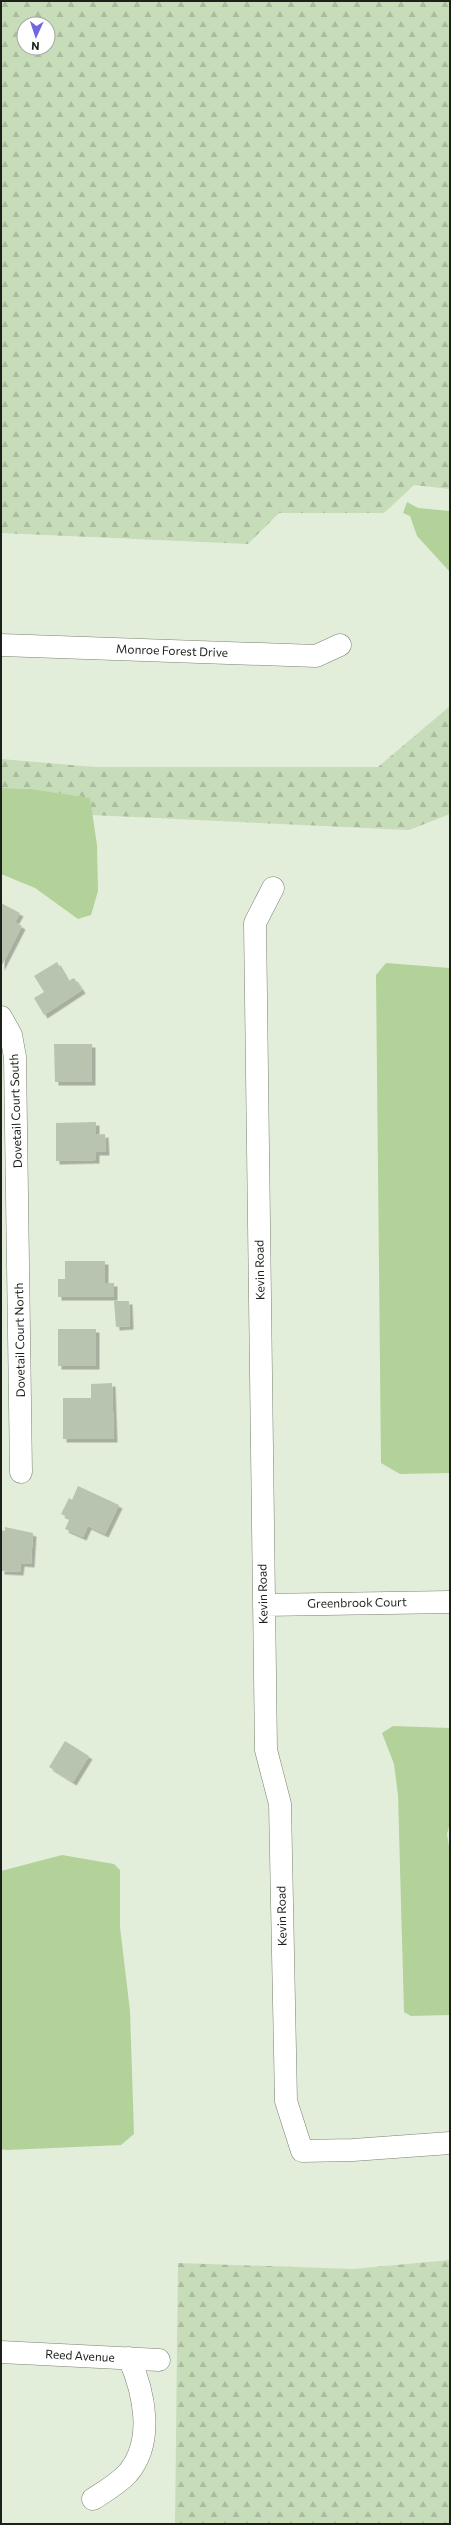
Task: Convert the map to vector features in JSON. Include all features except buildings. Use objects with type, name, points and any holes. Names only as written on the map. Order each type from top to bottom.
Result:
[{"type":"street","name":"Monroe Forest Drive","points":[[1,645],[316,656],[340,645]]},
{"type":"street","name":"Kevin Road","points":[[273,888],[255,923],[266,1750],[280,1804],[286,2101],[302,2151],[353,2150],[450,2142]]},
{"type":"street","name":"Dovetail Court South","points":[[1,1017],[10,1035],[16,1057],[10,1208]]},
{"type":"street","name":"Dovetail Court North","points":[[10,1208],[21,1472]]},
{"type":"street","name":"Greenbrook Court","points":[[264,1605],[450,1602]]},
{"type":"street","name":"Reed Avenue","points":[[1,2352],[159,2360]]},
{"type":"street","points":[[93,2499],[128,2473],[140,2450],[145,2416],[140,2385],[129,2358]]},
{"type":"green space","points":[[1,1],[450,1],[450,489],[414,485],[384,513],[279,513],[248,544],[1,533]]},
{"type":"green space","points":[[450,706],[450,814],[409,830],[92,815],[89,798],[32,789],[1,788],[1,759],[94,767],[378,767]]},
{"type":"green space","points":[[450,2260],[450,2524],[175,2524],[178,2263],[353,2269]]},
{"type":"shaded area","points":[[407,502],[418,508],[450,511],[450,572],[417,536],[410,516],[403,513]]},
{"type":"shaded area","points":[[1,788],[32,789],[90,798],[97,845],[98,891],[91,915],[78,919],[35,888],[1,874]]},
{"type":"shaded area","points":[[386,963],[450,968],[450,1473],[400,1474],[381,1463],[376,975]]},
{"type":"shaded area","points":[[393,1726],[450,1728],[450,1823],[447,1834],[450,1853],[450,2015],[411,2016],[404,2012],[398,1795],[394,1764],[382,1733]]},
{"type":"shaded area","points":[[62,1855],[114,1864],[120,1870],[120,1927],[130,2011],[134,2134],[121,2145],[1,2149],[1,1871]]}]
